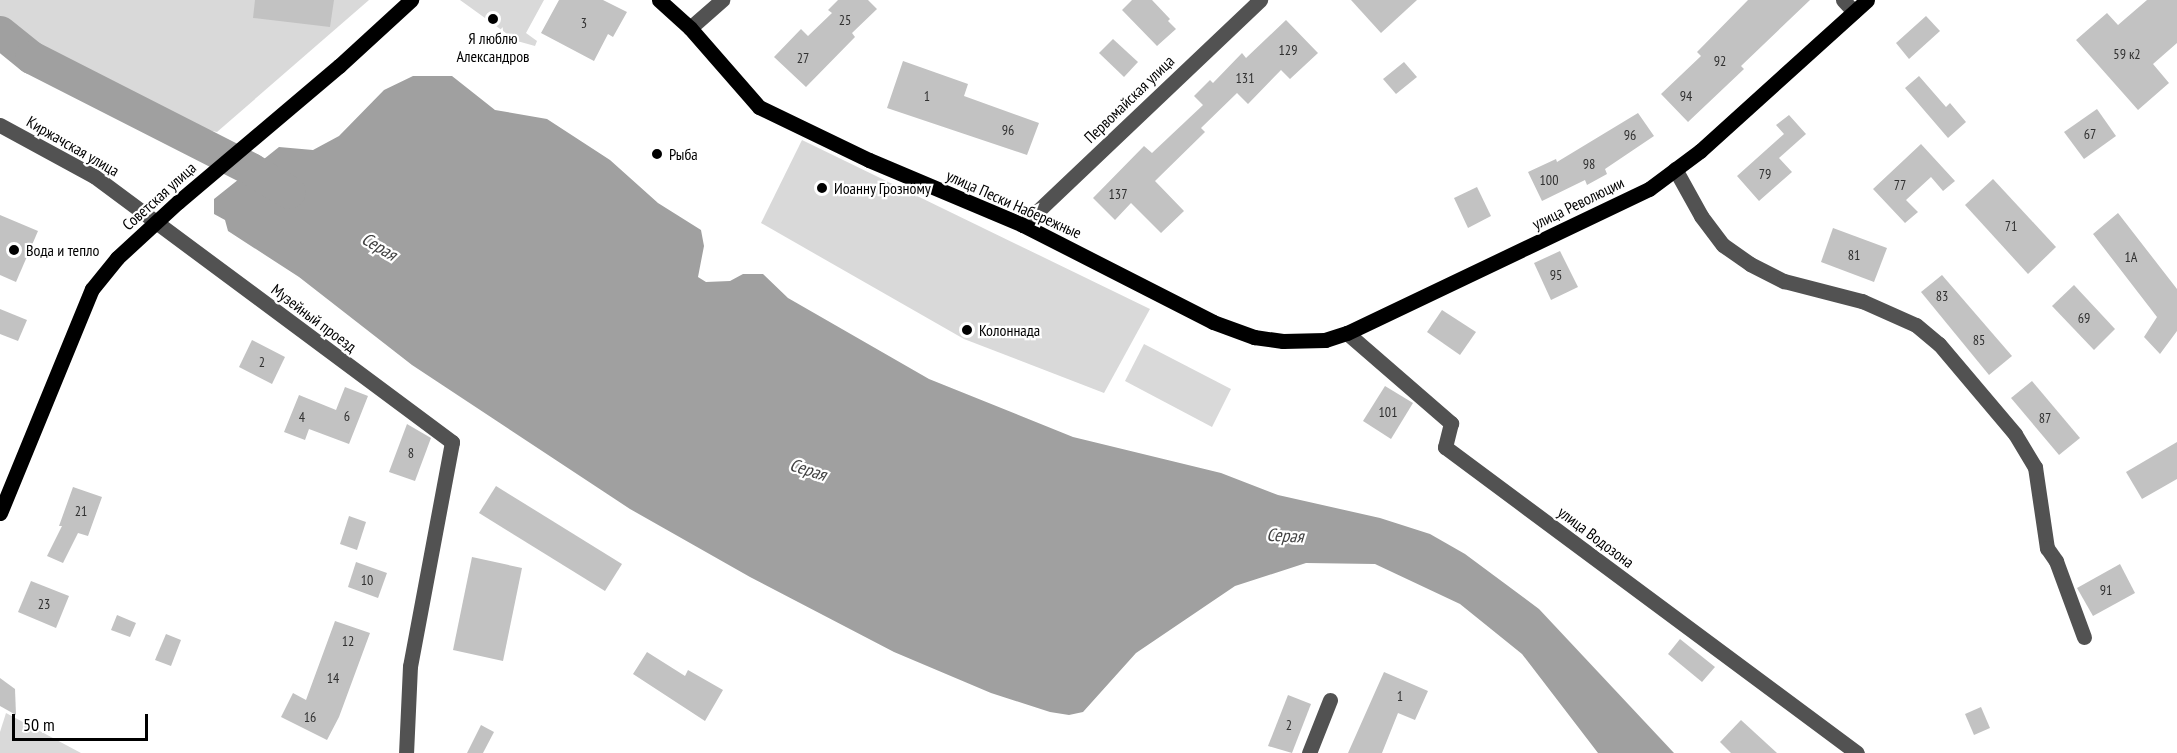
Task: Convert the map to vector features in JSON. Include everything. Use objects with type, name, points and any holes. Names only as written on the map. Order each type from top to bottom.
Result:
[{"type":"main road","name":"Советская улица","points":[[0,513],[92,289],[117,258],[178,202],[411,0]]},
{"type":"main road","name":"улица Пески Набережные","points":[[659,0],[690,28],[759,107],[869,160],[1023,225],[1213,322],[1254,338]]},
{"type":"main road","name":"улица Революции","points":[[1254,338],[1283,341],[1325,340],[1347,333],[1649,189],[1700,151],[1867,0]]},
{"type":"street","points":[[690,28],[722,0]]},
{"type":"street","name":"Первомайская улица","points":[[1023,225],[1260,0]]},
{"type":"street","points":[[1843,0],[1854,12]]},
{"type":"street","name":"Киржачская улица","points":[[0,125],[94,176],[156,222]]},
{"type":"street","points":[[1675,169],[1701,216],[1723,244],[1750,264],[1784,281],[1862,301],[1916,325],[1940,344],[2015,434],[2035,466],[2046,549],[2056,561],[2084,637]]},
{"type":"street","name":"Музейный проезд","points":[[156,222],[452,442],[410,666],[406,753]]},
{"type":"street","name":"улица Водозона","points":[[1347,333],[1451,423],[1445,447],[1857,753]]},
{"type":"street","points":[[1309,753],[1330,700]]},
{"type":"shaded area","points":[[0,0],[369,0],[217,132],[151,118],[0,18]]},
{"type":"shaded area","points":[[460,0],[544,0],[526,33],[537,41],[535,46],[517,41]]},
{"type":"shaded area","points":[[802,140],[1150,309],[1104,393],[964,339],[761,223]]},
{"type":"shaded area","points":[[1144,344],[1231,389],[1212,427],[1125,381]]},
{"type":"shaded area","points":[[6,713],[81,753],[0,753],[0,732]]},
{"type":"water","points":[[413,76],[452,76],[495,110],[547,119],[610,160],[658,203],[701,230],[704,246],[698,277],[706,282],[730,281],[743,274],[763,274],[788,298],[929,379],[1073,437],[1221,473],[1278,495],[1380,518],[1430,534],[1465,554],[1539,609],[1674,753],[1598,753],[1522,654],[1460,604],[1375,564],[1306,563],[1235,586],[1136,653],[1083,712],[1069,715],[1050,712],[991,693],[894,652],[750,577],[630,509],[412,365],[299,277],[228,231],[225,220],[214,214],[214,199],[279,147],[313,150],[339,136],[384,90]]},
{"type":"building","points":[[255,0],[334,0],[330,27],[253,18]]},
{"type":"building","points":[[559,0],[603,0],[627,12],[613,37],[608,34],[594,61],[541,33]]},
{"type":"building","points":[[838,0],[868,0],[877,9],[852,33],[855,37],[806,87],[774,57],[801,29],[808,36],[832,13],[828,10]]},
{"type":"building","points":[[1132,0],[1152,0],[1176,29],[1157,46],[1122,10]]},
{"type":"building","points":[[1351,0],[1417,0],[1381,33]]},
{"type":"building","points":[[1748,0],[1810,0],[1741,66],[1744,69],[1688,122],[1661,94],[1701,56],[1697,52]]},
{"type":"building","points":[[2147,0],[2177,0],[2177,43],[2153,64],[2169,83],[2138,110],[2076,40],[2107,13],[2118,25]]},
{"type":"building","points":[[1926,16],[1940,31],[1909,59],[1896,43]]},
{"type":"building","points":[[1286,20],[1318,53],[1290,79],[1281,70],[1248,104],[1237,93],[1201,128],[1205,132],[1155,181],[1184,211],[1161,233],[1131,203],[1115,220],[1093,198],[1144,146],[1152,153],[1203,105],[1194,96],[1210,80],[1213,83],[1242,53],[1246,58]]},
{"type":"building","points":[[1113,39],[1138,62],[1124,77],[1099,53]]},
{"type":"building","points":[[903,61],[968,84],[964,96],[1039,123],[1027,155],[887,108]]},
{"type":"building","points":[[1404,62],[1417,77],[1396,94],[1383,79]]},
{"type":"building","points":[[1919,76],[1946,107],[1950,103],[1966,122],[1948,138],[1905,88]]},
{"type":"building","points":[[2097,109],[2116,136],[2084,159],[2064,132]]},
{"type":"building","points":[[1638,113],[1654,136],[1605,169],[1607,174],[1587,185],[1585,180],[1542,201],[1528,172],[1556,159],[1557,162]]},
{"type":"building","points":[[1789,115],[1806,134],[1779,158],[1792,172],[1759,201],[1737,176],[1784,134],[1776,125]]},
{"type":"building","points":[[1921,144],[1955,181],[1943,191],[1931,177],[1906,200],[1918,212],[1905,223],[1873,189]]},
{"type":"building","points":[[1993,179],[2056,247],[2028,274],[1965,205]]},
{"type":"building","points":[[1477,187],[1491,216],[1468,228],[1454,198]]},
{"type":"building","points":[[2118,213],[2177,289],[2177,331],[2160,354],[2144,337],[2157,317],[2093,234]]},
{"type":"building","points":[[0,215],[38,231],[16,282],[0,275]]},
{"type":"building","points":[[1833,228],[1887,248],[1874,282],[1821,262]]},
{"type":"building","points":[[1560,251],[1578,287],[1551,300],[1534,263]]},
{"type":"building","points":[[1942,275],[2012,356],[1989,375],[1921,292]]},
{"type":"building","points":[[2074,285],[2115,329],[2094,350],[2052,306]]},
{"type":"building","points":[[0,309],[27,320],[18,341],[0,334]]},
{"type":"building","points":[[1442,310],[1476,332],[1460,355],[1427,332]]},
{"type":"building","points":[[252,340],[285,357],[272,384],[239,367]]},
{"type":"building","points":[[2032,381],[2080,438],[2059,455],[2011,398]]},
{"type":"building","points":[[1385,386],[1413,403],[1391,439],[1363,421]]},
{"type":"building","points":[[345,387],[368,396],[349,444],[309,429],[305,440],[284,432],[299,395],[336,410]]},
{"type":"building","points":[[407,424],[431,438],[415,481],[389,472]]},
{"type":"building","points":[[2177,442],[2177,479],[2142,499],[2126,472]]},
{"type":"building","points":[[496,486],[622,564],[605,591],[479,513]]},
{"type":"building","points":[[73,487],[102,497],[88,536],[78,533],[63,563],[47,556],[62,526],[59,526]]},
{"type":"building","points":[[349,516],[366,522],[357,550],[340,544]]},
{"type":"building","points":[[472,557],[522,568],[503,661],[453,650]]},
{"type":"building","points":[[356,562],[387,573],[378,598],[348,587]]},
{"type":"building","points":[[2120,564],[2135,593],[2093,616],[2077,588]]},
{"type":"building","points":[[31,581],[69,596],[56,628],[18,612]]},
{"type":"building","points":[[117,615],[136,623],[130,637],[111,630]]},
{"type":"building","points":[[335,621],[370,633],[339,717],[327,740],[281,717],[293,693],[306,700]]},
{"type":"building","points":[[166,634],[181,640],[171,666],[155,660]]},
{"type":"building","points":[[1680,639],[1715,667],[1702,682],[1668,654]]},
{"type":"building","points":[[647,652],[685,676],[688,670],[723,690],[705,721],[633,674]]},
{"type":"building","points":[[1384,672],[1428,691],[1415,720],[1398,713],[1382,753],[1348,753]]},
{"type":"building","points":[[0,678],[15,689],[16,715],[0,706]]},
{"type":"building","points":[[1288,695],[1311,704],[1292,753],[1268,746]]},
{"type":"building","points":[[1981,707],[1990,728],[1974,735],[1965,714]]},
{"type":"building","points":[[1741,720],[1777,753],[1731,753],[1720,742]]},
{"type":"building","points":[[481,725],[494,732],[483,753],[467,753]]},
{"type":"waterway","name":"Серая","points":[[0,32],[31,57],[251,169],[289,192]]},
{"type":"place","name":"Я люблю Александров","points":[[493,19]]},
{"type":"place","name":"Рыба","points":[[657,154]]},
{"type":"place","name":"Иоанну Грозному","points":[[822,188]]},
{"type":"place","name":"Вода и тепло","points":[[14,250]]},
{"type":"place","name":"Колоннада","points":[[967,330]]}]
